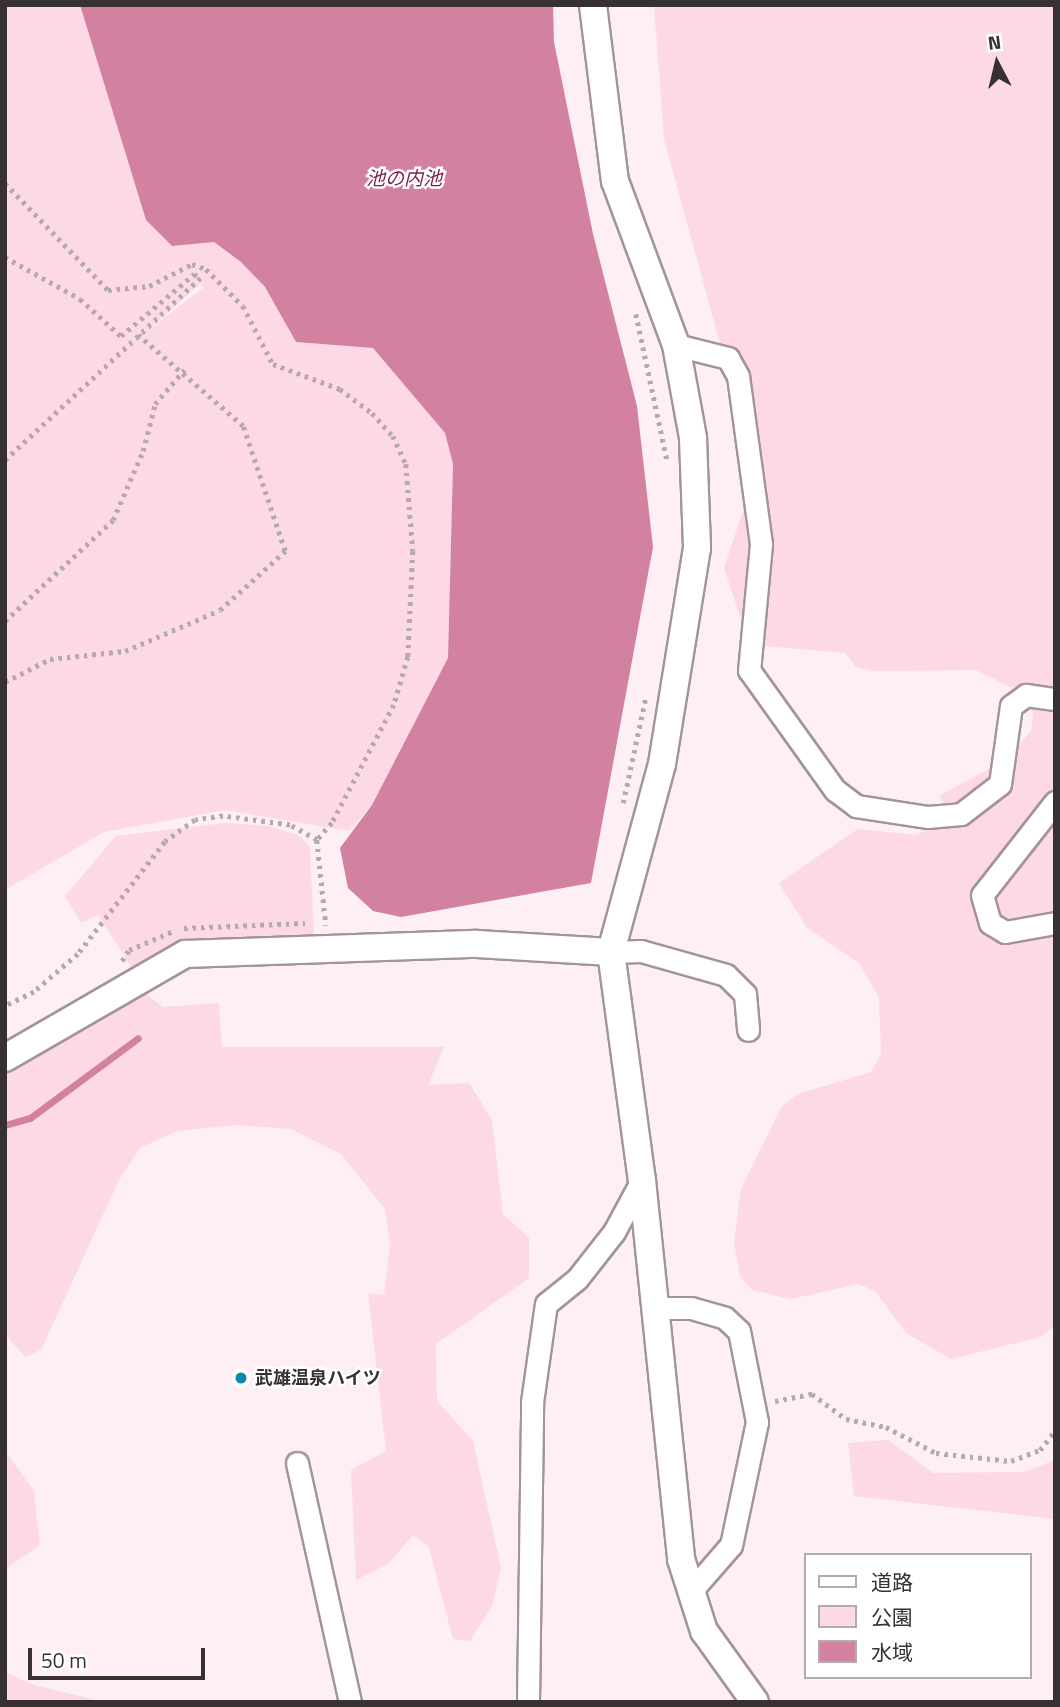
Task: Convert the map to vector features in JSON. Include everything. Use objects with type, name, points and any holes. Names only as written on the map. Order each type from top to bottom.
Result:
[{"type":"street","points":[[593,5],[615,181],[676,345],[693,438],[696,548],[662,764],[611,952],[642,1180],[681,1559],[704,1631],[755,1702]]},
{"type":"street","points":[[676,345],[728,358],[738,376],[761,544],[749,670],[835,790],[856,806],[928,817],[961,814],[1000,784],[1011,706],[1026,695],[1055,699]]},
{"type":"street","points":[[1055,802],[982,895],[990,923],[1005,932],[1055,923]]},
{"type":"street","points":[[5,1058],[185,954],[328,934],[611,952],[641,951],[726,975],[745,994],[748,1030]]},
{"type":"street","points":[[528,1702],[532,1402],[546,1304],[578,1279],[607,1242],[642,1180]]},
{"type":"street","points":[[655,1308],[691,1308],[726,1318],[739,1331],[757,1422],[731,1545],[691,1591]]},
{"type":"street","points":[[297,1463],[350,1702]]},
{"type":"path","points":[[5,183],[108,290],[149,286],[192,264],[206,270],[243,306],[273,364],[341,389],[393,436],[406,464],[414,551],[408,657],[394,705],[349,797],[317,840],[328,934],[201,923],[129,950],[115,971]]},
{"type":"path","points":[[5,257],[80,299],[121,336],[194,274],[200,278],[5,460]]},
{"type":"path","points":[[634,307],[667,464]]},
{"type":"path","points":[[5,682],[50,659],[125,651],[220,610],[285,551],[243,426],[184,370],[138,335]]},
{"type":"path","points":[[5,621],[113,520],[144,451],[155,404],[184,370]]},
{"type":"path","points":[[622,811],[646,692]]},
{"type":"path","points":[[5,1006],[34,992],[78,954],[165,842],[195,820],[223,816],[290,825],[317,840]]},
{"type":"path","points":[[754,1406],[812,1394],[846,1419],[886,1427],[936,1453],[1011,1461],[1040,1450],[1055,1432]]},
{"type":"green space","points":[[5,5],[80,5],[146,220],[172,246],[214,242],[241,262],[265,287],[296,342],[373,348],[445,433],[453,464],[448,658],[372,805],[349,831],[225,810],[104,832],[5,890]],"holes":[[[200,284],[204,287],[151,328]]]},
{"type":"green space","points":[[654,5],[1055,5],[1055,1326],[1041,1337],[951,1359],[906,1333],[875,1291],[858,1284],[791,1299],[752,1290],[740,1276],[734,1242],[741,1189],[782,1106],[798,1094],[871,1072],[881,1054],[879,998],[859,963],[807,928],[779,883],[858,829],[916,835],[955,817],[939,796],[1005,760],[1031,731],[1033,713],[1010,687],[976,670],[876,671],[856,667],[845,653],[764,646],[747,637],[724,568],[746,502],[726,365],[664,139]]},
{"type":"green space","points":[[224,823],[270,826],[300,836],[310,848],[314,935],[199,939],[132,968],[98,915],[81,923],[65,896],[116,836]]},
{"type":"green space","points":[[144,992],[163,1007],[219,1003],[222,1047],[444,1047],[428,1085],[469,1083],[492,1120],[503,1214],[529,1238],[529,1278],[436,1344],[437,1401],[473,1441],[501,1568],[492,1606],[470,1641],[453,1639],[429,1547],[413,1535],[389,1563],[356,1580],[351,1470],[386,1451],[368,1293],[384,1295],[390,1244],[385,1209],[341,1154],[291,1129],[235,1125],[177,1131],[140,1148],[119,1180],[41,1350],[25,1357],[5,1334],[5,1075]]},
{"type":"green space","points":[[888,1440],[933,1473],[1024,1472],[1055,1460],[1055,1519],[854,1496],[848,1443]]},
{"type":"green space","points":[[5,1451],[34,1491],[40,1545],[5,1569]]},
{"type":"green space","points":[[5,1672],[34,1685],[104,1702],[5,1702]]},
{"type":"water","name":"池の内池","points":[[80,5],[553,5],[554,42],[593,234],[637,406],[653,547],[591,883],[401,917],[373,911],[348,888],[340,848],[372,805],[448,658],[453,464],[445,433],[373,348],[296,342],[265,287],[241,262],[214,242],[172,246],[146,220]]},
{"type":"waterway","points":[[5,1125],[30,1118],[138,1038]]},
{"type":"place","name":"武雄温泉ハイツ","points":[[241,1378]]}]
